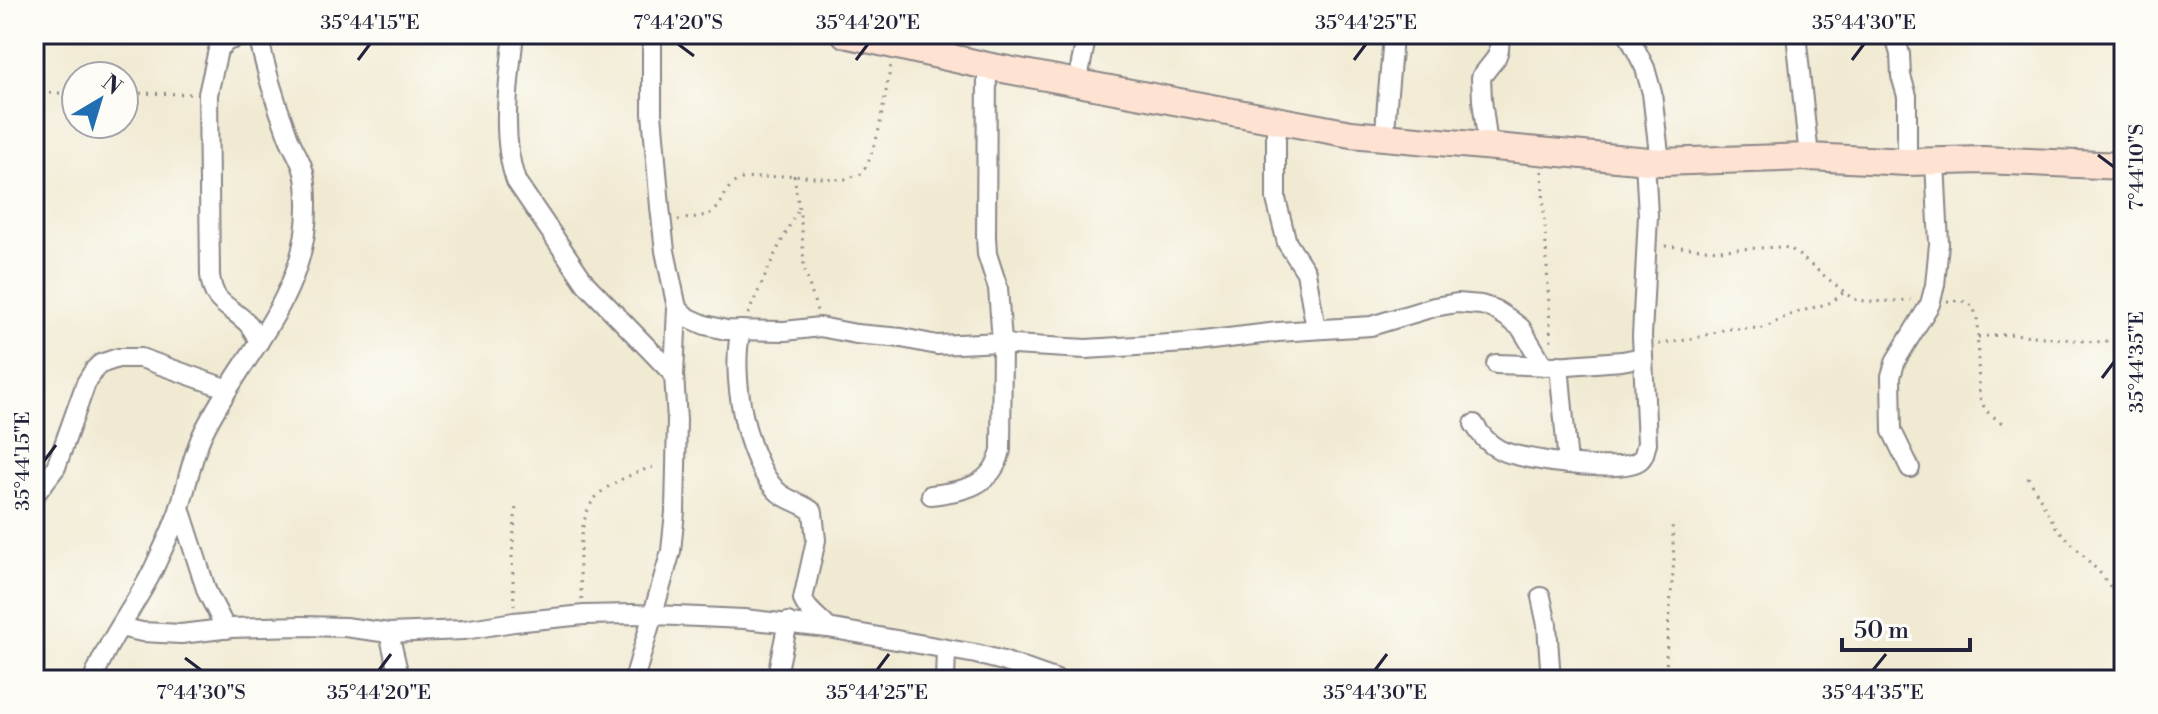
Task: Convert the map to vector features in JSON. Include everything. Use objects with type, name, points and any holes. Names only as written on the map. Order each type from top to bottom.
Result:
[{"type":"street","points":[[247,34],[227,41],[218,50],[208,94],[210,275],[211,289],[222,304],[244,320],[259,342]]},
{"type":"street","points":[[93,680],[101,657],[148,580],[180,508],[203,432],[273,321],[295,274],[307,225],[303,168],[270,86],[258,34]]},
{"type":"street","points":[[514,34],[507,142],[516,181],[586,284],[674,375]]},
{"type":"street","points":[[634,680],[671,551],[675,512],[677,308],[662,223],[652,113],[652,34]]},
{"type":"street","points":[[845,34],[987,66],[1351,134],[1653,162],[1809,157],[2124,166]]},
{"type":"street","points":[[1077,83],[1087,34]]},
{"type":"street","points":[[1385,137],[1393,34]]},
{"type":"street","points":[[1488,146],[1481,77],[1496,58],[1500,34]]},
{"type":"street","points":[[1474,424],[1490,444],[1511,455],[1568,464],[1619,466],[1634,463],[1643,455],[1647,443],[1643,353],[1646,244],[1653,162],[1652,93],[1645,68],[1628,34]]},
{"type":"street","points":[[1796,34],[1809,157]]},
{"type":"street","points":[[1894,34],[1907,96],[1907,162]]},
{"type":"street","points":[[931,495],[970,487],[998,464],[1001,450],[1002,342],[998,288],[987,245],[987,66]]},
{"type":"street","points":[[1276,121],[1276,199],[1287,243],[1306,272],[1316,329]]},
{"type":"street","points":[[1910,468],[1892,431],[1891,376],[1907,340],[1921,322],[1935,285],[1939,244],[1935,161]]},
{"type":"street","points":[[677,308],[687,317],[705,325],[741,330],[785,331],[820,327],[937,345],[1002,342],[1086,349],[1371,326],[1446,304],[1481,305],[1494,309],[1521,328],[1552,365],[1568,464]]},
{"type":"street","points":[[741,330],[736,357],[739,392],[751,451],[760,469],[780,494],[813,512],[816,540],[803,599],[828,628]]},
{"type":"street","points":[[1496,364],[1622,361],[1643,353]]},
{"type":"street","points":[[34,496],[56,467],[86,383],[100,364],[118,358],[141,358],[228,389]]},
{"type":"street","points":[[180,508],[207,592],[226,629]]},
{"type":"street","points":[[1541,597],[1547,625],[1551,680]]},
{"type":"street","points":[[120,627],[151,633],[181,634],[302,626],[345,627],[389,633],[464,630],[584,615],[788,622],[989,657],[1057,680]]},
{"type":"street","points":[[776,680],[788,622]]},
{"type":"street","points":[[389,633],[400,680]]},
{"type":"street","points":[[945,680],[946,650]]},
{"type":"path","points":[[662,223],[711,213],[729,186],[742,179],[794,175],[842,180],[861,174],[878,134],[895,45]]},
{"type":"path","points":[[34,93],[60,93]]},
{"type":"path","points":[[140,93],[208,94]]},
{"type":"path","points":[[1541,151],[1552,365]]},
{"type":"path","points":[[794,175],[804,267],[820,327]]},
{"type":"path","points":[[741,330],[798,209]]},
{"type":"path","points":[[1646,244],[1707,250],[1790,248],[1853,299],[1969,303],[1977,318],[1978,388],[1982,404],[1986,411],[2006,426]]},
{"type":"path","points":[[1643,353],[1661,343],[1704,337],[1726,329],[1764,328],[1789,315],[1832,302],[1844,292]]},
{"type":"path","points":[[1978,337],[2012,334],[2095,342],[2124,335]]},
{"type":"path","points":[[584,615],[579,569],[582,531],[594,498],[623,479],[676,461]]},
{"type":"path","points":[[2028,477],[2056,527],[2101,574],[2124,606]]},
{"type":"path","points":[[514,622],[512,564],[516,506]]},
{"type":"path","points":[[1667,680],[1666,655],[1674,560],[1672,523]]}]
